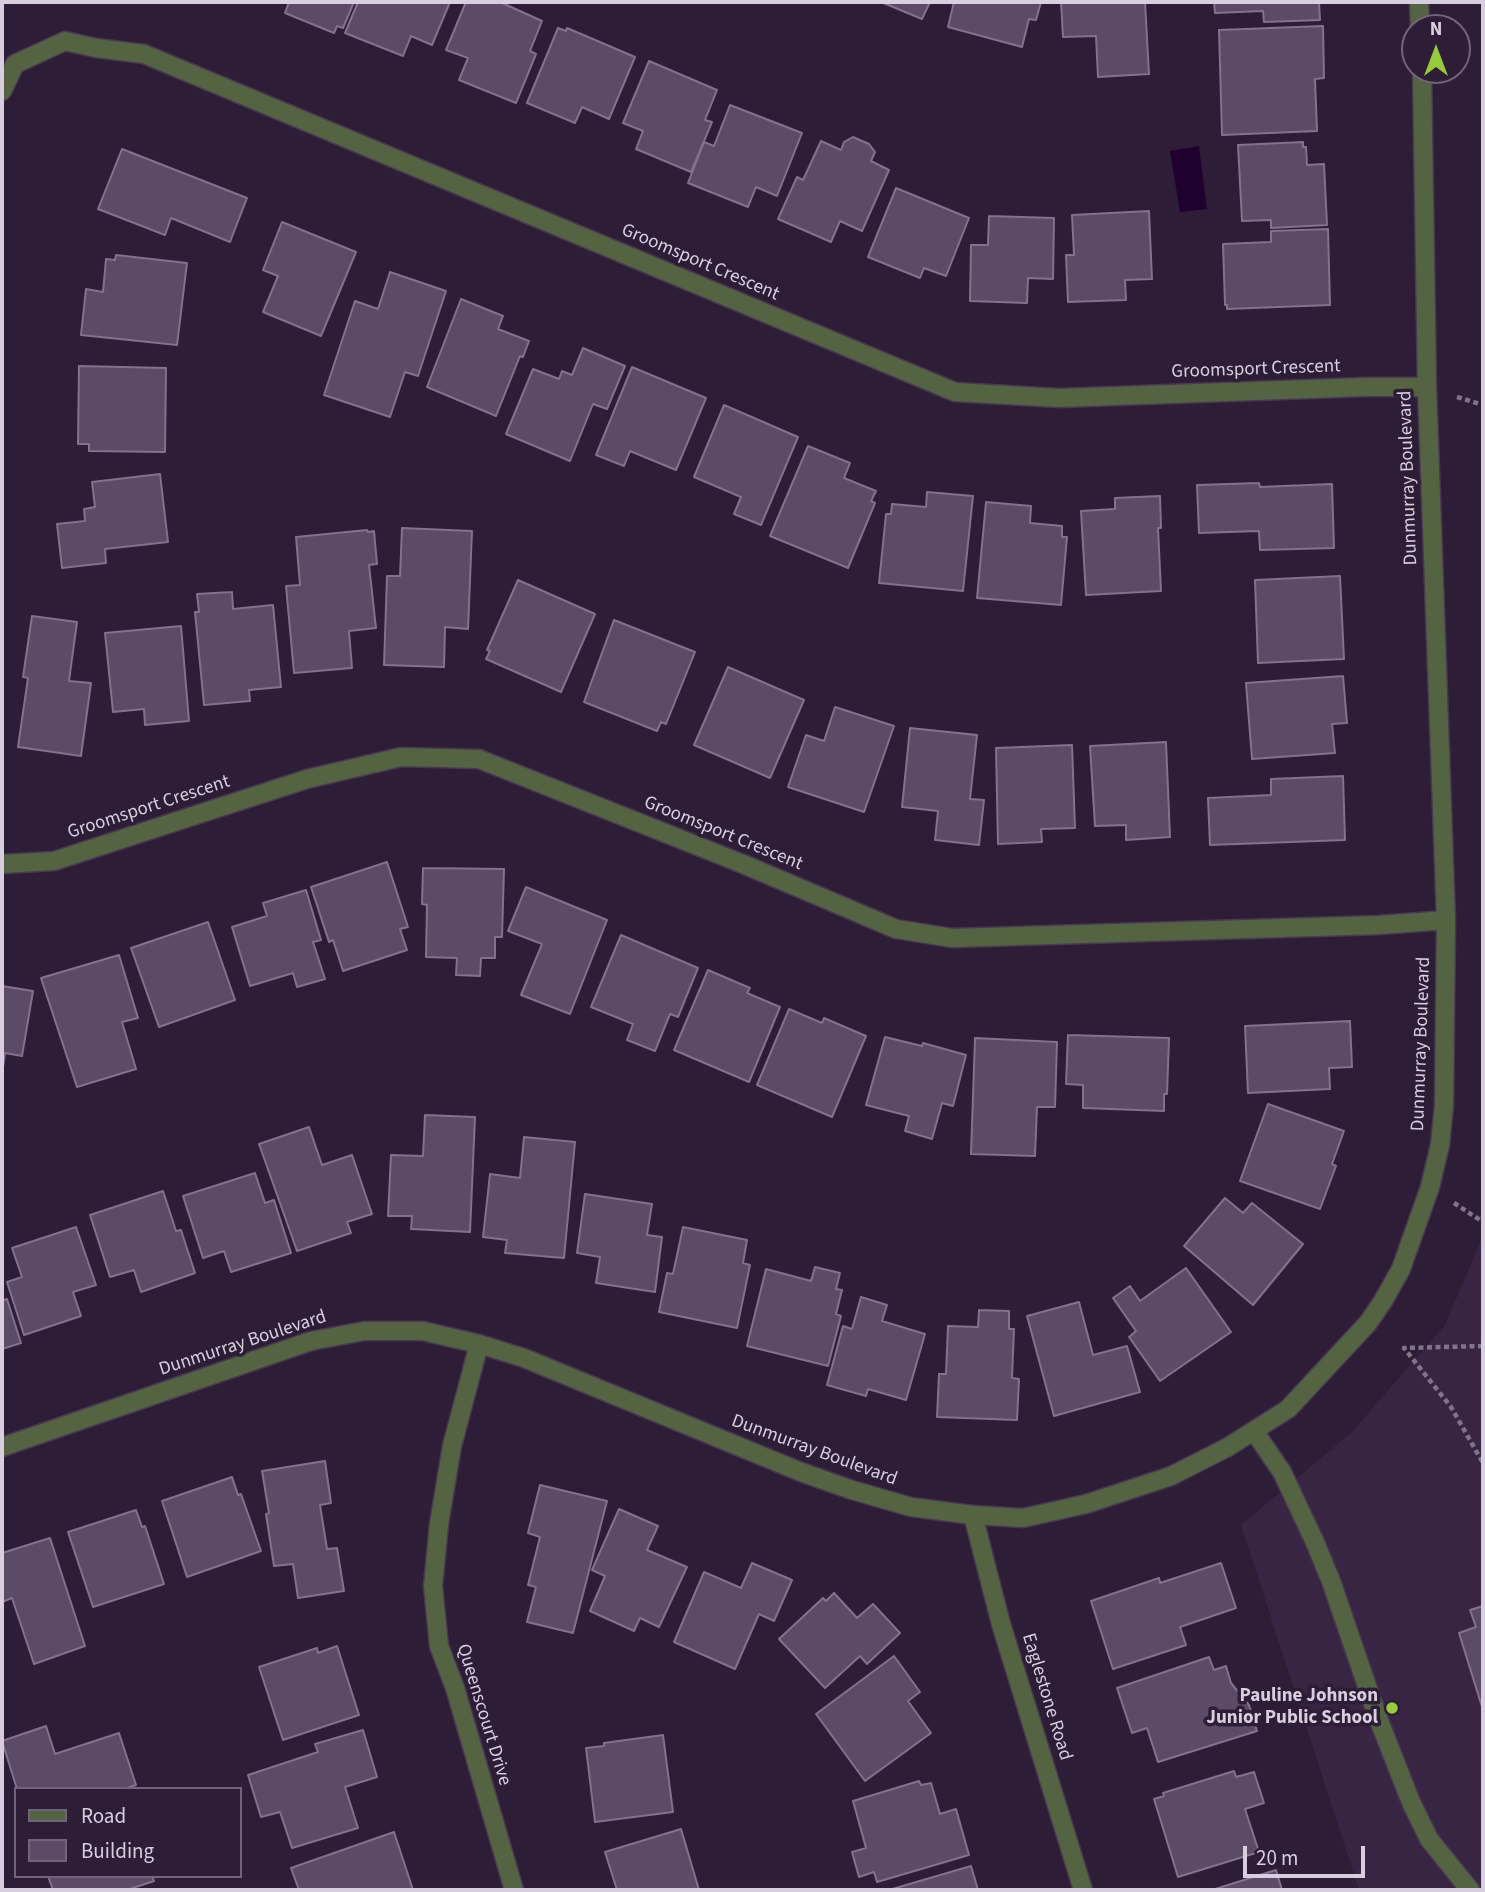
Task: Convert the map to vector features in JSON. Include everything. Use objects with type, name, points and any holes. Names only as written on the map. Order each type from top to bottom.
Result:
[{"type":"street","name":"Groomsport Crescent","points":[[2,90],[15,64],[65,41],[144,54],[955,392],[1059,398],[1427,387]]},
{"type":"street","name":"Dunmurray Boulevard","points":[[2,1447],[311,1341],[364,1331],[423,1331],[479,1344],[524,1358],[801,1472],[852,1490],[911,1507],[973,1515],[1023,1518],[1086,1504],[1171,1476],[1254,1431],[1287,1409],[1368,1323],[1390,1289],[1413,1240],[1440,1145],[1446,1059],[1446,920],[1427,387],[1422,84]]},
{"type":"street","name":"Groomsport Crescent","points":[[2,864],[54,861],[307,779],[401,757],[479,759],[743,864],[896,929],[952,938],[1365,926],[1446,920]]},
{"type":"street","name":"Queenscourt Drive","points":[[479,1344],[452,1446],[439,1524],[433,1586],[439,1646],[455,1688],[514,1890]]},
{"type":"street","points":[[1254,1431],[1282,1472],[1319,1551],[1411,1802],[1429,1839],[1470,1890]]},
{"type":"street","name":"Eaglestone Road","points":[[973,1515],[1001,1624],[1083,1890]]},
{"type":"path","points":[[1483,1346],[1404,1348],[1451,1407],[1483,1463]]},
{"type":"shaded area","points":[[1199,146],[1207,209],[1180,212],[1170,151]]},
{"type":"shaded area","name":"Pauline Johnson Junior Public School","points":[[1483,1236],[1483,1890],[1359,1890],[1241,1525],[1351,1433],[1445,1325]]},
{"type":"building","points":[[289,2],[354,2],[343,28],[337,26],[334,33],[285,13]]},
{"type":"building","points":[[358,2],[450,2],[432,45],[411,36],[403,56],[345,33]]},
{"type":"building","points":[[466,2],[500,2],[542,21],[530,51],[536,54],[516,103],[459,80],[468,58],[446,50]]},
{"type":"building","points":[[881,2],[930,2],[922,19]]},
{"type":"building","points":[[954,2],[1041,2],[1036,20],[1029,19],[1022,47],[948,27]]},
{"type":"building","points":[[1061,2],[1145,2],[1149,74],[1098,77],[1096,36],[1063,37]]},
{"type":"building","points":[[1214,2],[1319,2],[1320,20],[1264,22],[1263,11],[1215,13]]},
{"type":"building","points":[[1323,26],[1324,78],[1315,79],[1317,131],[1222,135],[1219,30]]},
{"type":"building","points":[[558,28],[566,31],[567,28],[635,57],[609,119],[582,107],[575,123],[527,103]]},
{"type":"building","points":[[649,61],[717,90],[705,120],[712,122],[691,172],[636,149],[643,131],[623,123]]},
{"type":"building","points":[[730,105],[802,133],[777,196],[756,187],[748,207],[688,183],[704,142],[714,146]]},
{"type":"building","points":[[853,137],[869,144],[875,152],[871,161],[889,170],[862,231],[840,221],[831,242],[778,219],[797,177],[803,180],[821,141],[841,150],[844,142]]},
{"type":"building","points":[[1303,142],[1307,165],[1324,164],[1327,225],[1271,228],[1271,220],[1242,221],[1238,145]]},
{"type":"building","points":[[122,149],[247,198],[230,242],[171,218],[165,235],[98,209]]},
{"type":"building","points":[[896,188],[969,218],[946,276],[924,268],[920,278],[868,257]]},
{"type":"building","points":[[1149,211],[1152,279],[1125,280],[1126,300],[1068,302],[1066,255],[1074,255],[1072,215]]},
{"type":"building","points":[[989,216],[1054,218],[1053,279],[1028,278],[1027,303],[970,301],[971,245],[988,245]]},
{"type":"building","points":[[282,222],[356,252],[321,336],[263,312],[278,276],[263,270]]},
{"type":"building","points":[[1328,229],[1330,305],[1227,309],[1223,244],[1271,242],[1271,231]]},
{"type":"building","points":[[116,255],[187,263],[177,345],[81,335],[86,289],[103,292],[106,259],[115,260]]},
{"type":"building","points":[[390,272],[446,291],[418,376],[405,372],[390,417],[324,395],[355,301],[378,309]]},
{"type":"building","points":[[461,299],[503,316],[498,329],[529,341],[523,357],[520,356],[496,416],[427,387]]},
{"type":"building","points":[[583,348],[625,366],[607,409],[593,404],[570,461],[506,434],[533,369],[559,379],[562,371],[572,375]]},
{"type":"building","points":[[79,366],[166,368],[165,452],[89,451],[89,444],[78,444]]},
{"type":"building","points":[[632,367],[706,398],[676,470],[630,451],[624,466],[596,455]]},
{"type":"building","points":[[724,405],[798,437],[761,525],[734,514],[741,497],[694,477]]},
{"type":"building","points":[[808,446],[850,463],[844,478],[876,491],[871,501],[875,503],[848,568],[770,536]]},
{"type":"building","points":[[160,474],[168,542],[105,549],[106,563],[62,568],[57,524],[85,521],[84,509],[95,507],[92,482]]},
{"type":"building","points":[[1259,483],[1260,487],[1332,484],[1334,548],[1260,550],[1259,531],[1199,533],[1197,485]]},
{"type":"building","points":[[927,492],[973,496],[963,591],[879,583],[886,514],[891,514],[892,504],[926,507]]},
{"type":"building","points":[[1160,496],[1161,528],[1158,528],[1161,591],[1086,595],[1081,511],[1115,509],[1115,498]]},
{"type":"building","points":[[986,502],[1031,506],[1030,523],[1062,526],[1062,537],[1067,537],[1061,605],[977,598]]},
{"type":"building","points":[[402,528],[472,531],[468,629],[445,627],[444,667],[384,665],[387,576],[400,576]]},
{"type":"building","points":[[374,531],[377,564],[369,565],[376,628],[349,631],[352,668],[294,673],[286,586],[300,585],[296,537]]},
{"type":"building","points":[[1340,576],[1344,659],[1258,663],[1255,580]]},
{"type":"building","points":[[518,580],[595,614],[561,692],[486,659],[490,651],[487,650]]},
{"type":"building","points":[[232,592],[233,609],[273,605],[281,687],[249,690],[250,701],[204,705],[195,612],[199,612],[197,594]]},
{"type":"building","points":[[32,616],[77,622],[69,681],[91,683],[81,756],[18,747],[28,678],[23,677]]},
{"type":"building","points":[[614,620],[695,652],[666,724],[661,722],[657,731],[584,702]]},
{"type":"building","points":[[181,626],[189,721],[145,725],[144,709],[113,712],[105,633]]},
{"type":"building","points":[[728,667],[804,700],[770,778],[694,745]]},
{"type":"building","points":[[1343,676],[1347,723],[1332,724],[1335,753],[1252,759],[1246,683]]},
{"type":"building","points":[[835,707],[894,726],[864,812],[788,787],[806,735],[824,741]]},
{"type":"building","points":[[910,728],[977,735],[970,799],[984,800],[979,845],[935,840],[938,811],[902,807]]},
{"type":"building","points":[[1166,742],[1170,837],[1126,840],[1126,825],[1095,826],[1090,746]]},
{"type":"building","points":[[1072,745],[1075,828],[1041,829],[1042,842],[998,844],[996,748]]},
{"type":"building","points":[[1343,776],[1345,840],[1210,845],[1208,798],[1271,795],[1271,779]]},
{"type":"building","points":[[387,862],[408,927],[400,929],[407,950],[343,971],[333,940],[329,942],[311,887]]},
{"type":"building","points":[[423,868],[504,869],[502,937],[495,937],[495,958],[481,958],[480,976],[456,975],[457,958],[426,957],[427,905],[422,904]]},
{"type":"building","points":[[526,887],[607,920],[570,1014],[521,995],[542,944],[508,931]]},
{"type":"building","points":[[306,890],[321,940],[313,942],[325,979],[297,987],[293,973],[250,986],[232,927],[267,916],[263,903]]},
{"type":"building","points":[[208,922],[235,1000],[159,1027],[131,948]]},
{"type":"building","points":[[621,935],[698,968],[678,1017],[670,1014],[655,1051],[627,1040],[633,1024],[591,1007]]},
{"type":"building","points":[[119,955],[138,1018],[122,1022],[136,1069],[77,1087],[41,978]]},
{"type":"building","points":[[708,970],[750,988],[747,993],[780,1007],[749,1082],[674,1050]]},
{"type":"building","points":[[2,986],[33,991],[22,1056],[5,1053],[2,1074]]},
{"type":"building","points":[[789,1009],[822,1023],[824,1018],[866,1036],[832,1117],[757,1085]]},
{"type":"building","points":[[1350,1021],[1352,1067],[1329,1068],[1330,1089],[1248,1093],[1245,1026]]},
{"type":"building","points":[[1068,1035],[1169,1038],[1164,1111],[1083,1108],[1083,1085],[1066,1084]]},
{"type":"building","points":[[885,1037],[922,1046],[923,1043],[966,1055],[953,1106],[942,1103],[932,1139],[905,1131],[909,1116],[866,1105]]},
{"type":"building","points":[[975,1038],[1057,1042],[1055,1107],[1037,1107],[1035,1156],[971,1154]]},
{"type":"building","points":[[1268,1104],[1344,1131],[1332,1164],[1336,1166],[1320,1209],[1240,1181]]},
{"type":"building","points":[[425,1115],[475,1117],[470,1232],[411,1229],[412,1216],[388,1216],[391,1155],[423,1156]]},
{"type":"building","points":[[309,1127],[322,1165],[352,1155],[372,1214],[347,1222],[351,1233],[297,1251],[259,1144]]},
{"type":"building","points":[[524,1137],[575,1142],[564,1258],[505,1253],[507,1240],[483,1237],[490,1174],[520,1178]]},
{"type":"building","points":[[255,1173],[265,1203],[274,1200],[291,1253],[231,1272],[224,1251],[203,1258],[183,1196]]},
{"type":"building","points":[[163,1191],[176,1231],[181,1230],[195,1273],[141,1292],[134,1270],[110,1277],[90,1215]]},
{"type":"building","points":[[585,1194],[652,1204],[647,1235],[662,1237],[655,1292],[596,1283],[600,1257],[577,1253]]},
{"type":"building","points":[[1225,1198],[1243,1213],[1252,1203],[1303,1244],[1253,1305],[1184,1246]]},
{"type":"building","points":[[76,1227],[96,1285],[73,1292],[81,1316],[24,1335],[7,1282],[22,1277],[12,1248]]},
{"type":"building","points":[[683,1227],[747,1240],[743,1263],[750,1265],[737,1328],[659,1312],[667,1273],[673,1274]]},
{"type":"building","points":[[815,1267],[840,1273],[836,1289],[842,1290],[836,1314],[841,1316],[828,1366],[747,1346],[766,1269],[811,1281]]},
{"type":"building","points":[[1186,1268],[1231,1332],[1160,1381],[1129,1337],[1136,1331],[1113,1298],[1130,1286],[1140,1301]]},
{"type":"building","points":[[861,1297],[887,1305],[882,1321],[925,1334],[906,1400],[868,1389],[866,1396],[827,1385],[843,1326],[852,1329]]},
{"type":"building","points":[[7,1299],[21,1343],[2,1349],[2,1301]]},
{"type":"building","points":[[1079,1302],[1093,1355],[1127,1346],[1140,1392],[1054,1416],[1027,1316]]},
{"type":"building","points":[[979,1310],[1009,1311],[1009,1329],[1014,1329],[1012,1378],[1019,1379],[1017,1420],[937,1417],[939,1374],[946,1374],[948,1326],[978,1327]]},
{"type":"building","points":[[325,1461],[331,1503],[320,1505],[327,1549],[337,1548],[344,1591],[298,1598],[293,1564],[274,1566],[262,1471]]},
{"type":"building","points":[[232,1477],[238,1495],[241,1494],[261,1551],[187,1577],[162,1501]]},
{"type":"building","points":[[540,1485],[607,1501],[573,1633],[527,1622],[536,1587],[528,1585],[540,1537],[528,1533]]},
{"type":"building","points":[[619,1509],[658,1526],[647,1550],[687,1567],[659,1627],[640,1618],[634,1631],[590,1611],[605,1576],[592,1570]]},
{"type":"building","points":[[136,1510],[142,1527],[145,1526],[164,1584],[93,1607],[68,1532]]},
{"type":"building","points":[[50,1538],[85,1646],[34,1664],[12,1598],[2,1602],[2,1553]]},
{"type":"building","points":[[752,1563],[792,1580],[774,1621],[759,1614],[735,1669],[674,1642],[704,1572],[741,1588]]},
{"type":"building","points":[[1221,1563],[1236,1608],[1180,1627],[1186,1645],[1113,1669],[1091,1601],[1159,1578],[1160,1583]]},
{"type":"building","points":[[834,1593],[857,1618],[873,1604],[900,1633],[867,1664],[860,1656],[825,1688],[779,1639],[823,1598],[826,1601]]},
{"type":"building","points":[[1483,1606],[1483,1710],[1459,1633],[1476,1627],[1470,1610]]},
{"type":"building","points":[[337,1646],[359,1715],[283,1740],[259,1667],[317,1648],[318,1653]]},
{"type":"building","points":[[894,1656],[920,1692],[908,1701],[931,1733],[865,1781],[816,1714]]},
{"type":"building","points":[[1209,1657],[1214,1670],[1226,1666],[1231,1683],[1249,1705],[1257,1731],[1158,1762],[1147,1728],[1132,1733],[1117,1688]]},
{"type":"building","points":[[46,1726],[55,1754],[119,1733],[136,1785],[16,1787],[2,1741]]},
{"type":"building","points":[[363,1730],[377,1777],[345,1787],[358,1828],[292,1848],[280,1812],[261,1817],[248,1775],[318,1752],[315,1744]]},
{"type":"building","points":[[663,1735],[673,1812],[595,1822],[586,1748]]},
{"type":"building","points":[[1234,1771],[1236,1777],[1254,1772],[1264,1803],[1245,1809],[1259,1852],[1178,1877],[1154,1799],[1164,1796],[1163,1793]]},
{"type":"building","points":[[919,1781],[921,1785],[931,1783],[940,1814],[956,1809],[969,1855],[877,1882],[874,1872],[859,1877],[852,1852],[866,1848],[853,1801]]},
{"type":"building","points":[[681,1829],[699,1890],[617,1890],[605,1852]]},
{"type":"building","points":[[394,1832],[413,1890],[299,1890],[291,1868]]},
{"type":"building","points":[[971,1866],[978,1890],[889,1890]]},
{"type":"building","points":[[1276,1870],[1282,1890],[1212,1890]]},
{"type":"building","points":[[49,1878],[153,1878],[154,1881],[127,1890],[53,1890]]},
{"type":"place","name":"Pauline Johnson Junior Public School","points":[[1392,1708]]}]
